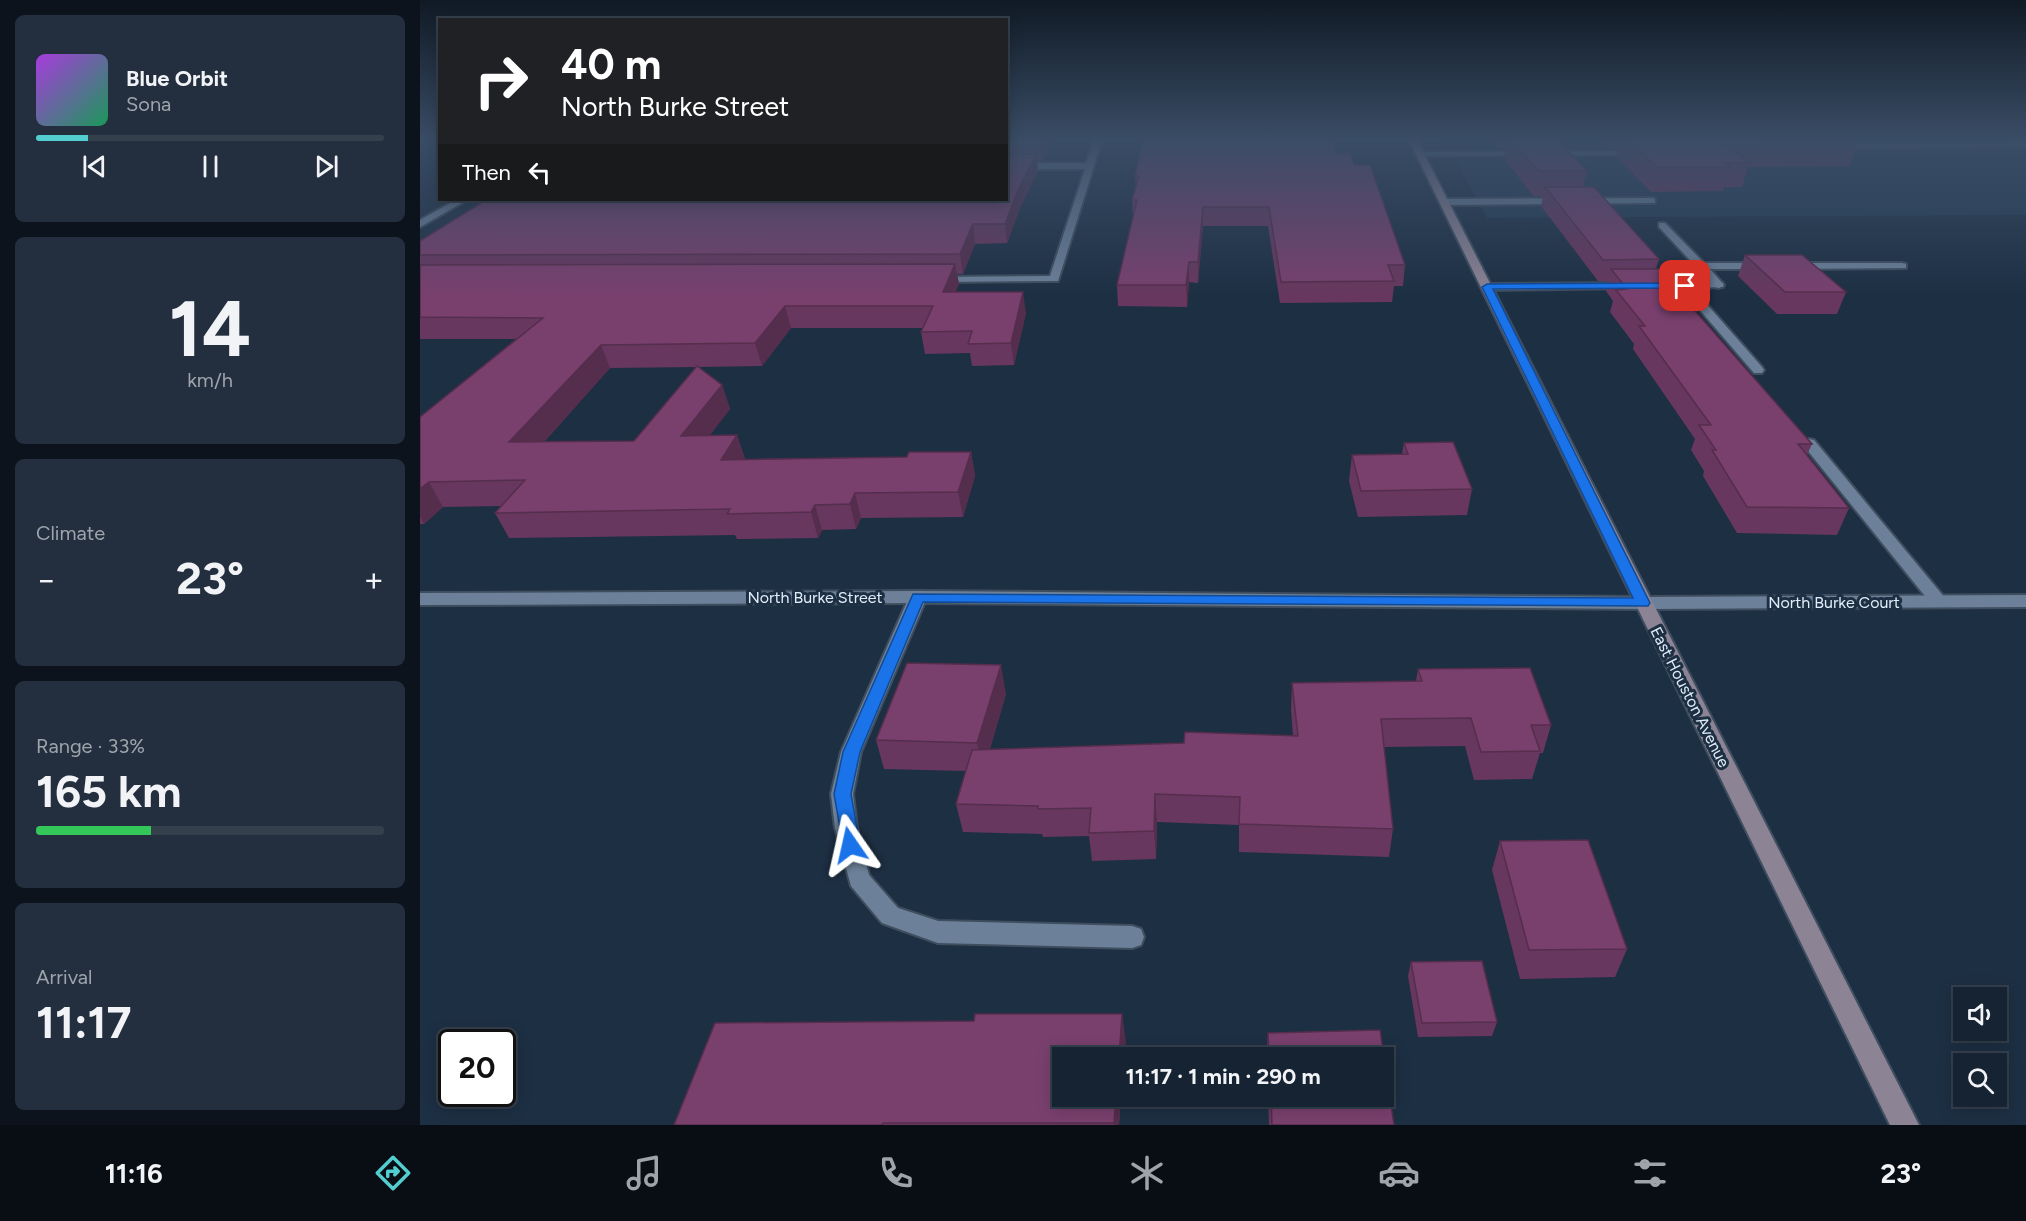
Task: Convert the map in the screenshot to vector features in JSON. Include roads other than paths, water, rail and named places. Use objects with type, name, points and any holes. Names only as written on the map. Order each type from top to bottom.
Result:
[{"type":"main road","name":"East Houston Avenue","points":[[1439,192],[1905,1125]]},
{"type":"street","points":[[922,280],[1054,279],[1081,192]]},
{"type":"street","points":[[420,224],[460,201]]},
{"type":"street","points":[[1444,202],[1652,201]]},
{"type":"street","points":[[1487,287],[1719,285],[1662,225]]},
{"type":"street","points":[[1701,266],[1772,266]]},
{"type":"street","points":[[1784,266],[1902,266]]},
{"type":"street","points":[[1685,286],[1758,370]]},
{"type":"street","points":[[1809,443],[1939,602]]},
{"type":"street","points":[[918,597],[873,699],[849,763],[842,794],[846,828],[859,879],[890,916],[938,932],[1132,937]]},
{"type":"street","name":"North Burke Street","points":[[420,598],[918,597],[1643,603]]},
{"type":"street","name":"North Burke Court","points":[[1643,603],[2026,601]]}]
